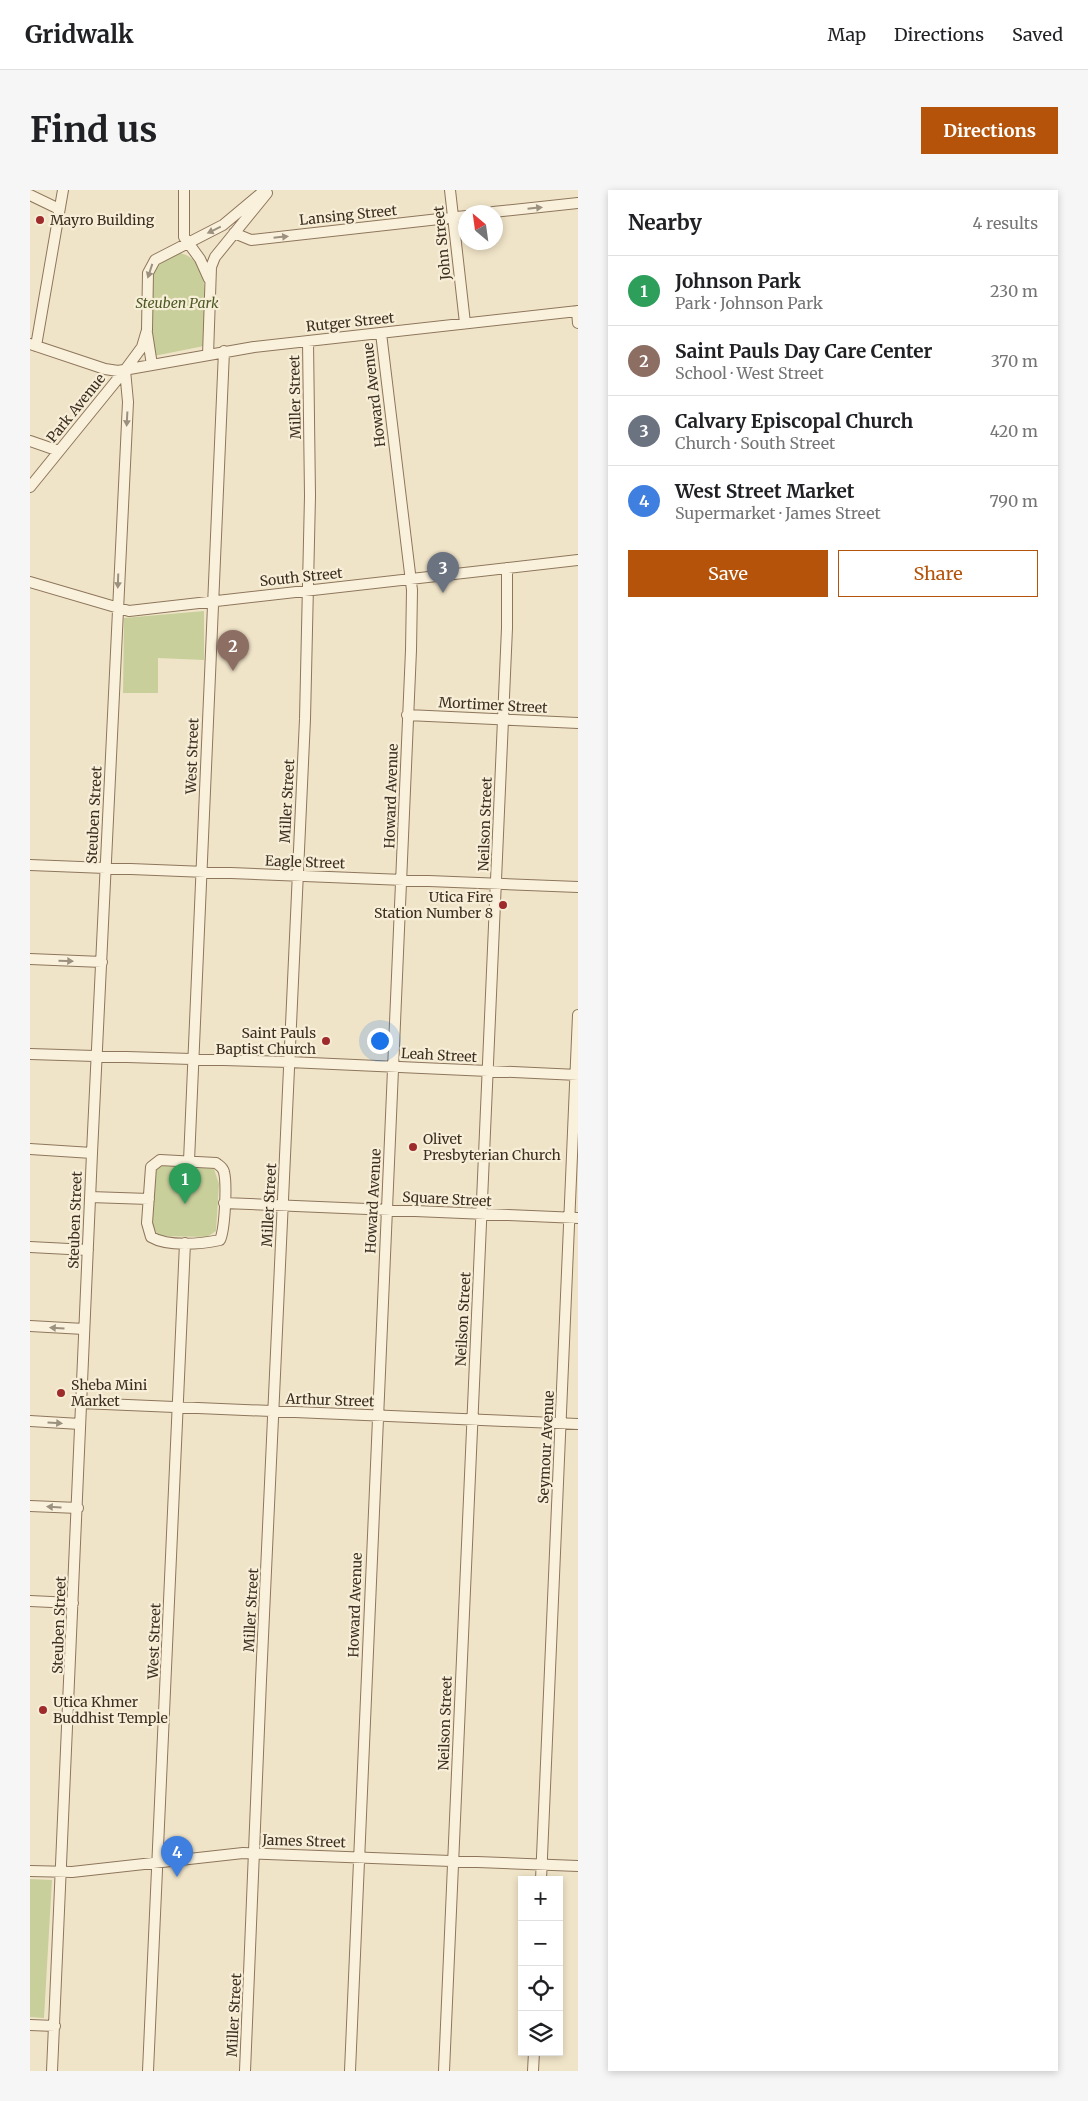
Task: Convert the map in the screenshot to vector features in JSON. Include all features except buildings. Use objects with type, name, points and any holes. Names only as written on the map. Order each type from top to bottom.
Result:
[{"type":"street","points":[[33,345],[63,190]]},
{"type":"street","points":[[184,190],[182,229],[187,243],[200,259],[210,280]]},
{"type":"street","points":[[152,365],[147,330],[150,268],[163,254],[223,225],[265,190]]},
{"type":"street","points":[[208,355],[210,280],[215,257],[269,190]]},
{"type":"street","name":"John Street","points":[[450,190],[465,323]]},
{"type":"street","points":[[30,195],[59,209]]},
{"type":"street","points":[[503,211],[578,203]]},
{"type":"street","name":"Lansing Street","points":[[234,233],[251,240],[458,217]]},
{"type":"street","points":[[577,311],[578,323]]},
{"type":"street","name":"Rutger Street","points":[[33,345],[105,370],[125,370],[224,351],[577,311]]},
{"type":"street","points":[[125,370],[142,347],[147,330]]},
{"type":"street","name":"Howard Avenue","points":[[350,2071],[411,650],[410,579],[381,333]]},
{"type":"street","name":"Miller Street","points":[[245,2071],[309,590],[308,341]]},
{"type":"street","name":"West Street","points":[[189,1161],[224,351]]},
{"type":"street","name":"Park Avenue","points":[[30,486],[125,370]]},
{"type":"street","name":"Steuben Street","points":[[52,2071],[78,1508],[96,1056],[128,402],[125,370]]},
{"type":"street","points":[[30,441],[59,451]]},
{"type":"street","name":"South Street","points":[[30,582],[129,611],[578,560]]},
{"type":"street","name":"Neilson Street","points":[[444,2071],[507,628],[507,568]]},
{"type":"street","name":"Mortimer Street","points":[[408,715],[578,723]]},
{"type":"street","name":"Eagle Street","points":[[30,865],[578,887]]},
{"type":"street","points":[[30,959],[102,962]]},
{"type":"street","name":"Seymour Avenue","points":[[541,1876],[561,1424],[574,1218],[578,1015]]},
{"type":"street","name":"Leah Street","points":[[30,1054],[194,1058],[577,1075]]},
{"type":"street","points":[[30,1149],[92,1152]]},
{"type":"street","points":[[160,1160],[189,1161],[222,1166],[224,1172],[224,1203],[220,1240],[185,1242],[157,1240],[151,1236],[147,1224],[152,1164],[160,1160]]},
{"type":"street","points":[[90,1197],[149,1200]]},
{"type":"street","name":"Square Street","points":[[224,1203],[574,1218]]},
{"type":"street","name":"West Street","points":[[148,2071],[185,1242]]},
{"type":"street","points":[[30,1247],[88,1250]]},
{"type":"street","points":[[30,1326],[84,1329]]},
{"type":"street","name":"Arthur Street","points":[[81,1403],[578,1424]]},
{"type":"street","points":[[30,1421],[80,1424]]},
{"type":"street","points":[[30,1506],[78,1508]]},
{"type":"street","points":[[30,1601],[73,1603]]},
{"type":"street","name":"James Street","points":[[30,1870],[61,1872],[255,1853],[578,1866]]},
{"type":"street","points":[[30,2025],[55,2026]]},
{"type":"street","points":[[533,2071],[534,2056]]},
{"type":"green space","name":"Steuben Park","points":[[179,253],[190,258],[198,266],[203,278],[206,306],[204,346],[154,356],[151,338],[154,267],[159,261]]},
{"type":"green space","points":[[204,611],[204,660],[158,658],[158,693],[123,693],[124,618]]},
{"type":"green space","points":[[163,1164],[214,1169],[219,1184],[216,1231],[207,1237],[159,1236],[152,1223],[151,1207],[156,1169]]},
{"type":"green space","points":[[30,1879],[52,1880],[44,2018],[30,2017]]},
{"type":"place","name":"Mayro Building","points":[[40,220]]},
{"type":"place","name":"Calvary Episcopal Church","points":[[443,593]]},
{"type":"place","name":"Saint Pauls Day Care Center","points":[[233,671]]},
{"type":"place","name":"Utica Fire Station Number 8","points":[[503,905]]},
{"type":"place","name":"Saint Pauls Baptist Church","points":[[326,1041]]},
{"type":"place","name":"Olivet Presbyterian Church","points":[[413,1147]]},
{"type":"place","name":"Johnson Park","points":[[185,1204]]},
{"type":"place","name":"Sheba Mini Market","points":[[61,1393]]},
{"type":"place","name":"Utica Khmer Buddhist Temple","points":[[43,1710]]},
{"type":"place","name":"West Street Market","points":[[177,1877]]}]
